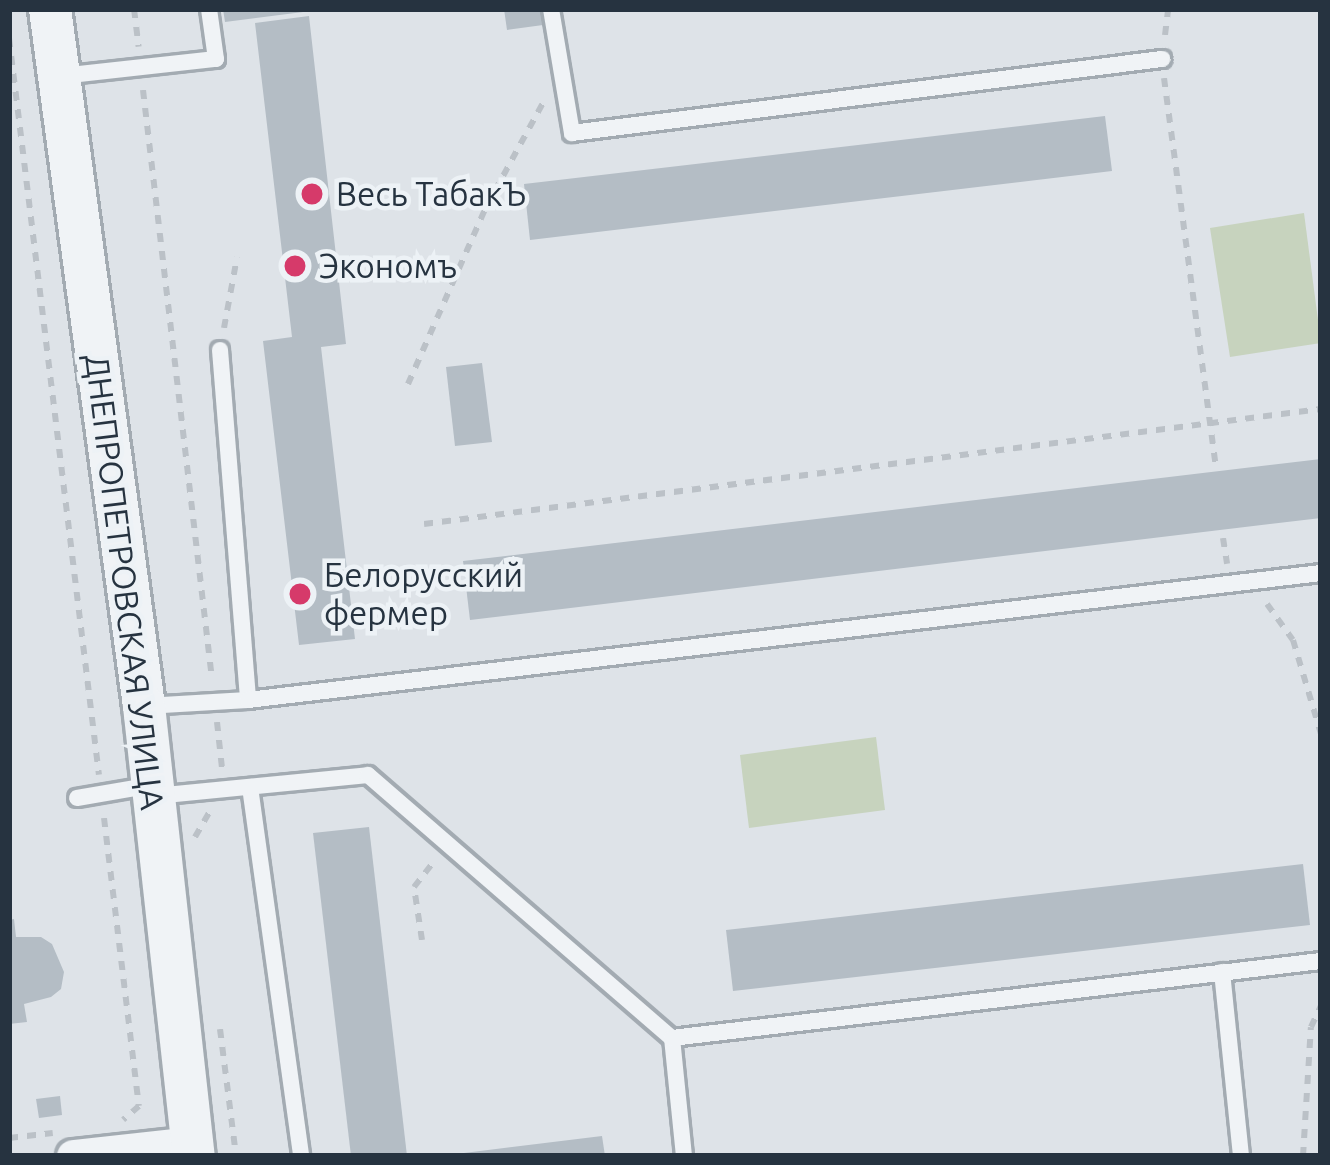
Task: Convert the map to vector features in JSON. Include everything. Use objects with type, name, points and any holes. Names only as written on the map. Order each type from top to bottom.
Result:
[{"type":"street","name":"ДНЕПРОПЕТРОВСКАЯ УЛИЦА","points":[[50,9],[144,706],[193,1150]]},
{"type":"street","points":[[73,1156],[193,1150]]},
{"type":"lane","points":[[61,76],[216,59],[209,9]]},
{"type":"lane","points":[[551,9],[572,133],[1162,59]]},
{"type":"lane","points":[[220,350],[248,700]]},
{"type":"lane","points":[[144,706],[248,700],[1321,573]]},
{"type":"lane","points":[[77,798],[368,775],[672,1038],[684,1156]]},
{"type":"lane","points":[[250,787],[301,1156]]},
{"type":"lane","points":[[672,1038],[1321,961]]},
{"type":"lane","points":[[1222,972],[1241,1156]]},
{"type":"path","points":[[134,9],[224,789],[194,836],[198,859]]},
{"type":"path","points":[[1168,9],[1162,59],[1216,469]]},
{"type":"path","points":[[9,38],[139,1106],[117,1126],[120,1151]]},
{"type":"path","points":[[408,384],[487,207],[560,74]]},
{"type":"path","points":[[220,350],[237,257]]},
{"type":"path","points":[[424,524],[1321,410]]},
{"type":"path","points":[[1252,581],[1293,640],[1321,734]]},
{"type":"path","points":[[422,940],[414,887],[448,844]]},
{"type":"path","points":[[1288,1156],[1304,1156],[1311,1027],[1321,1006]]},
{"type":"path","points":[[219,1022],[236,1156]]},
{"type":"green space","points":[[1304,213],[1321,343],[1230,357],[1210,228]]},
{"type":"green space","points":[[876,737],[885,810],[749,828],[740,755]]},
{"type":"building","points":[[223,9],[303,9],[303,12],[225,22]]},
{"type":"building","points":[[504,9],[541,9],[543,25],[507,30]]},
{"type":"building","points":[[309,16],[346,344],[321,347],[355,639],[299,645],[263,341],[292,337],[255,23]]},
{"type":"building","points":[[1105,116],[1112,171],[530,240],[524,184]]},
{"type":"building","points":[[482,363],[492,442],[455,446],[446,367]]},
{"type":"building","points":[[1321,459],[1321,518],[470,620],[463,561]]},
{"type":"building","points":[[369,827],[407,1156],[351,1156],[313,833]]},
{"type":"building","points":[[1303,864],[1310,925],[733,991],[726,930]]},
{"type":"building","points":[[14,919],[16,937],[41,937],[52,944],[64,972],[61,989],[51,997],[24,1004],[27,1022],[9,1024],[9,920]]},
{"type":"building","points":[[60,1096],[62,1115],[39,1118],[36,1099]]},
{"type":"building","points":[[602,1136],[605,1156],[464,1156],[464,1153]]},
{"type":"place","name":"Весь ТабакЪ","points":[[312,194]]},
{"type":"place","name":"Экономъ","points":[[295,266]]},
{"type":"place","name":"Белорусский фермер","points":[[300,594]]}]
